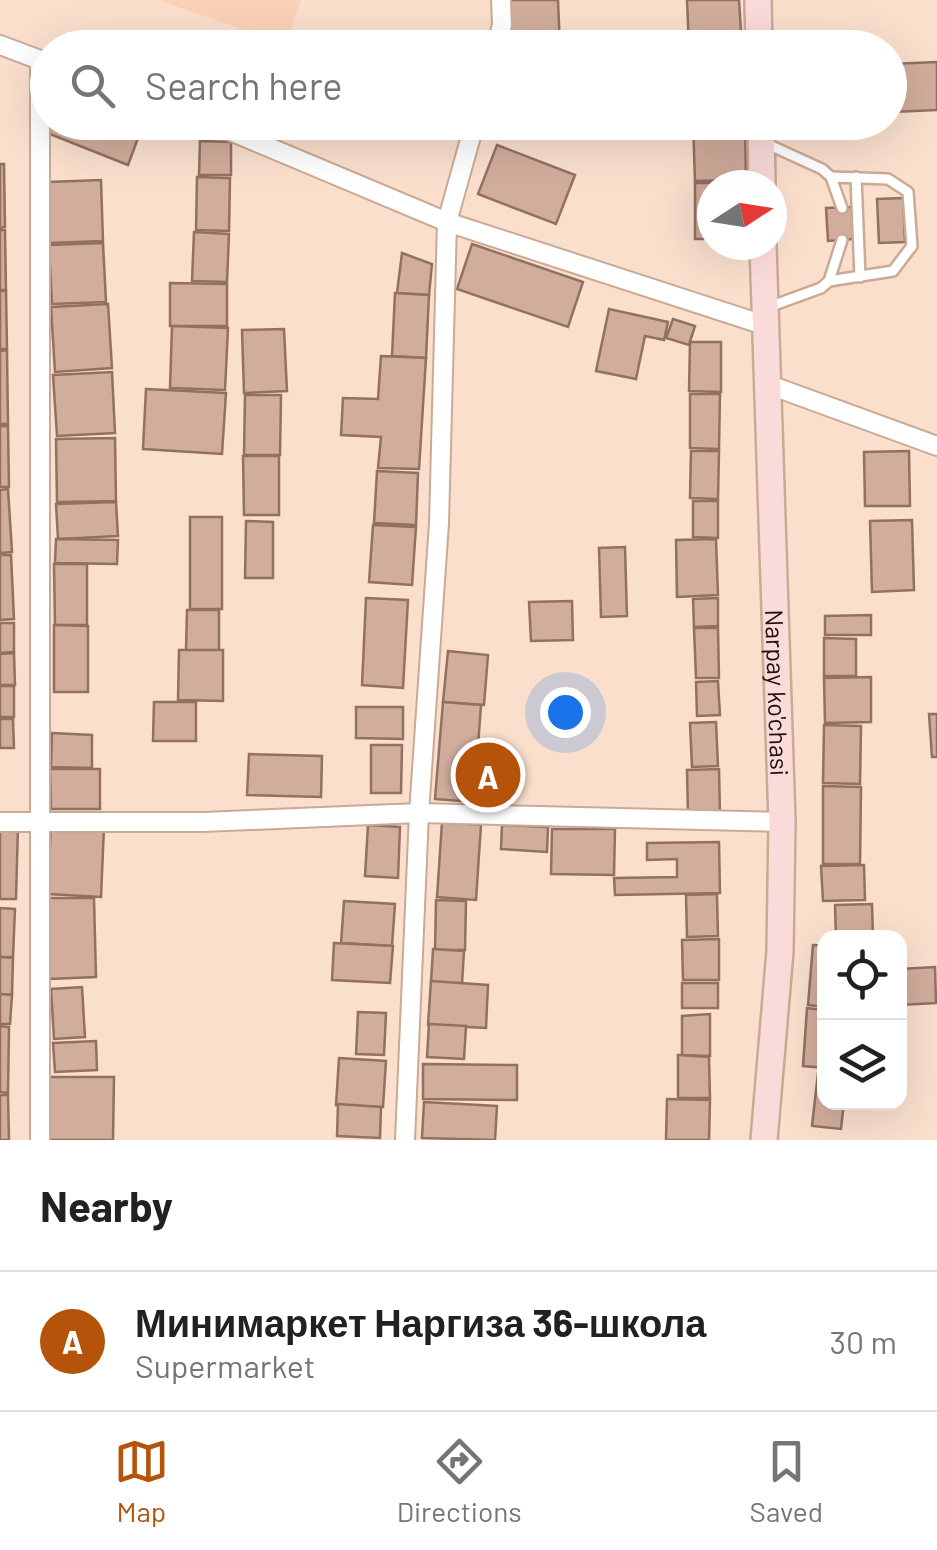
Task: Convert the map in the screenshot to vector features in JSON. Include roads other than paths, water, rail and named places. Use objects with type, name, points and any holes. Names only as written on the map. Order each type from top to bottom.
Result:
[{"type":"main road","points":[[758,0],[759,30]]},
{"type":"main road","points":[[761,140],[762,170]]},
{"type":"main road","name":"Narpay ko'chasi","points":[[763,260],[782,822],[780,951],[764,1140]]},
{"type":"street","points":[[500,0],[501,30]]},
{"type":"street","points":[[0,46],[30,56]]},
{"type":"street","points":[[40,1140],[38,822],[43,140]]},
{"type":"street","points":[[252,140],[446,222],[764,317]]},
{"type":"street","points":[[405,1140],[419,813],[439,524],[446,222],[469,140]]},
{"type":"street","points":[[768,384],[937,446]]},
{"type":"street","points":[[0,822],[203,822],[419,813],[782,822]]},
{"type":"lane","points":[[774,140],[831,177],[842,208]]},
{"type":"lane","points":[[829,281],[892,272],[910,252],[910,195],[888,179],[831,177]]},
{"type":"lane","points":[[856,177],[860,276]]},
{"type":"lane","points":[[764,317],[829,281],[842,240]]},
{"type":"place","name":"Минимаркет Наргиза 36-школа","points":[[488,775]]}]
